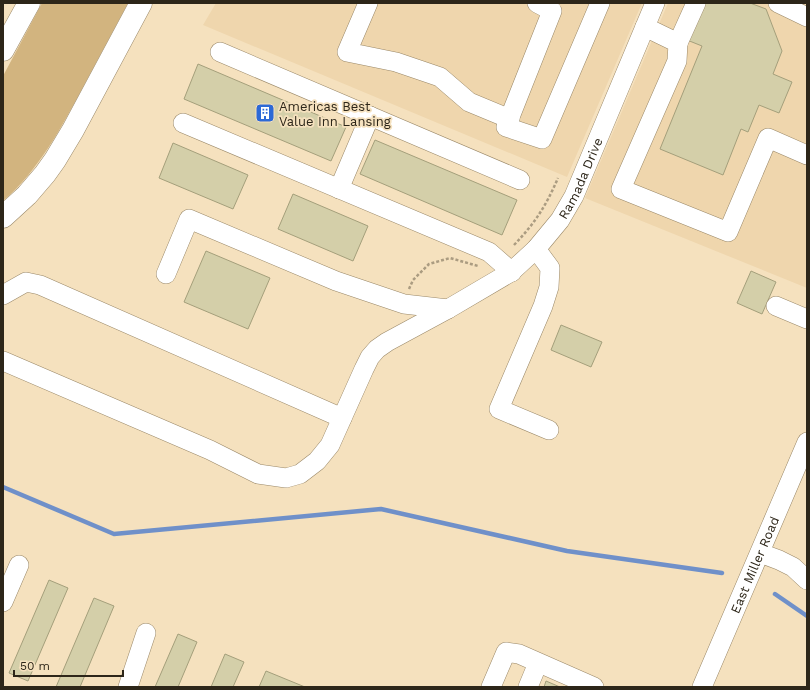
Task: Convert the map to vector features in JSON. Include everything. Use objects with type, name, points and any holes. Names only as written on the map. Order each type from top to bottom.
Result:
[{"type":"highway","points":[[3,50],[29,3]]},
{"type":"highway","points":[[3,217],[27,195],[55,160],[141,3]]},
{"type":"street","points":[[368,3],[347,52],[396,62],[440,77],[469,102],[510,118]]},
{"type":"street","points":[[537,3],[552,11],[506,127],[542,139],[600,3]]},
{"type":"street","name":"Ramada Drive","points":[[3,361],[210,450],[258,474],[286,478],[300,474],[317,461],[330,445],[364,369],[370,357],[377,349],[386,342],[448,309],[512,272],[536,248],[560,220],[574,196],[655,3]]},
{"type":"street","points":[[696,3],[678,43],[677,61],[621,189],[728,232],[768,138],[807,155]]},
{"type":"street","points":[[777,3],[807,17]]},
{"type":"street","points":[[645,27],[678,43]]},
{"type":"street","points":[[220,52],[520,180]]},
{"type":"street","points":[[339,189],[370,116]]},
{"type":"street","points":[[183,123],[489,252],[512,272]]},
{"type":"street","points":[[166,274],[189,219],[336,281],[404,304],[448,309]]},
{"type":"street","points":[[536,248],[550,268],[549,287],[543,306],[499,409],[549,430]]},
{"type":"street","points":[[3,295],[26,282],[40,284],[342,418]]},
{"type":"street","points":[[776,306],[807,319]]},
{"type":"street","name":"East Miller Road","points":[[702,687],[760,553],[802,468],[807,442]]},
{"type":"street","points":[[760,553],[793,567],[807,580]]},
{"type":"street","points":[[3,602],[19,566]]},
{"type":"street","points":[[128,687],[146,633]]},
{"type":"street","points":[[491,687],[506,652],[519,654],[594,687]]},
{"type":"street","points":[[528,687],[538,663]]},
{"type":"shaded area","points":[[42,3],[128,3],[66,118],[48,148],[28,176],[3,201],[3,76]]},
{"type":"shaded area","points":[[216,3],[642,3],[567,177],[203,25]]},
{"type":"shaded area","points":[[668,3],[807,3],[807,288],[585,198]]},
{"type":"building","points":[[702,3],[750,3],[766,9],[782,51],[773,74],[792,82],[779,113],[759,105],[748,132],[741,129],[723,175],[660,149],[702,46],[687,40]]},
{"type":"building","name":"Americas Best Value Inn Lansing","points":[[198,64],[346,127],[331,161],[184,99]]},
{"type":"building","points":[[375,140],[517,200],[502,235],[360,174]]},
{"type":"building","points":[[173,143],[248,175],[233,209],[159,178]]},
{"type":"building","points":[[293,194],[368,226],[353,261],[278,229]]},
{"type":"building","points":[[206,251],[270,278],[248,329],[184,302]]},
{"type":"building","points":[[751,271],[776,282],[762,314],[737,303]]},
{"type":"building","points":[[561,325],[602,342],[591,367],[551,350]]},
{"type":"building","points":[[49,580],[68,588],[28,681],[9,673]]},
{"type":"building","points":[[94,598],[114,606],[80,687],[56,687]]},
{"type":"building","points":[[178,634],[197,642],[178,687],[155,687]]},
{"type":"building","points":[[225,654],[244,662],[233,687],[211,687]]},
{"type":"building","points":[[266,671],[305,687],[259,687]]},
{"type":"building","points":[[546,681],[560,687],[544,687]]},
{"type":"waterway","points":[[3,487],[114,534],[381,509],[567,551],[722,573]]},
{"type":"waterway","points":[[775,594],[807,616]]},
{"type":"place","name":"Americas Best Value Inn Lansing","points":[[265,113]]}]
